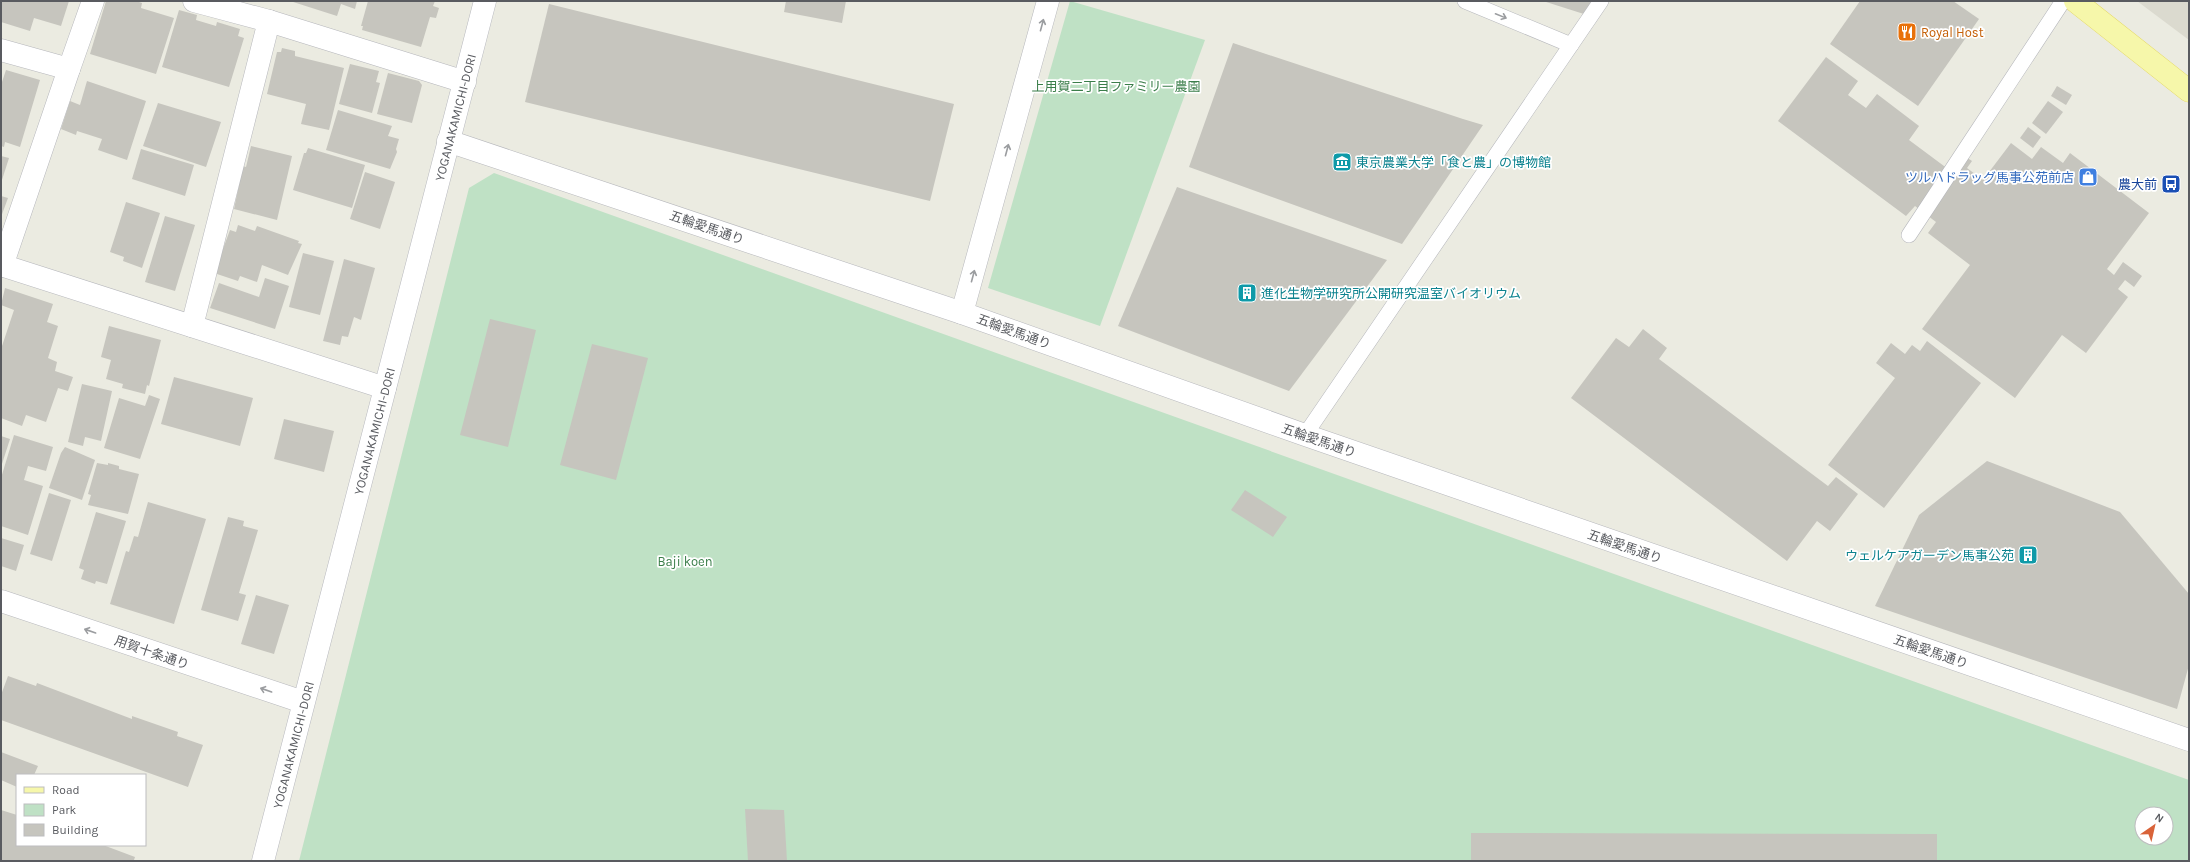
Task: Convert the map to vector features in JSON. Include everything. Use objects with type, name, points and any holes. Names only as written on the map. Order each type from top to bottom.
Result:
[{"type":"main road","points":[[2075,1],[2189,90]]},
{"type":"street","points":[[93,1],[2,265],[385,388]]},
{"type":"street","points":[[194,1],[269,21],[465,82]]},
{"type":"street","name":"YOGANAKAMICHI-DORI","points":[[263,861],[485,1]]},
{"type":"street","points":[[962,313],[1048,1]]},
{"type":"street","points":[[192,326],[269,21]]},
{"type":"street","points":[[1,50],[69,69]]},
{"type":"street","name":"五輪愛馬通り","points":[[448,141],[962,313],[1305,435],[2189,740]]},
{"type":"street","name":"用賀十条通り","points":[[1,601],[303,702]]},
{"type":"lane","points":[[1465,1],[1571,45]]},
{"type":"lane","points":[[1305,435],[1601,1]]},
{"type":"lane","points":[[1909,235],[2063,1]]},
{"type":"shaded area","points":[[2137,1],[2189,1],[2189,40]]},
{"type":"green space","name":"上用賀二丁目ファミリー農園","points":[[1070,1],[1205,40],[1100,326],[988,288]]},
{"type":"green space","name":"Baji koen","points":[[494,173],[2189,780],[2189,861],[299,861],[469,188]]},
{"type":"building","points":[[1,1],[69,1],[61,26],[34,18],[30,31],[1,22]]},
{"type":"building","points":[[106,1],[136,1],[142,3],[141,8],[174,18],[156,74],[90,54]]},
{"type":"building","points":[[290,1],[357,1],[355,9],[341,4],[337,16]]},
{"type":"building","points":[[368,1],[435,1],[433,6],[439,8],[436,18],[430,17],[421,47],[362,30],[363,26],[361,26]]},
{"type":"building","points":[[786,1],[846,1],[842,23],[784,12]]},
{"type":"building","points":[[1543,1],[1591,1],[1587,15]]},
{"type":"building","points":[[1860,1],[1953,1],[1979,19],[1918,106],[1830,44]]},
{"type":"building","points":[[549,4],[954,104],[930,201],[525,102]]},
{"type":"building","points":[[179,10],[197,15],[196,20],[216,26],[217,22],[240,29],[238,36],[244,38],[229,87],[162,67]]},
{"type":"building","points":[[1233,43],[1483,125],[1402,244],[1189,167]]},
{"type":"building","points":[[282,48],[295,51],[295,56],[344,68],[329,130],[301,124],[306,104],[267,94],[277,52],[281,52]]},
{"type":"building","points":[[1826,57],[1858,81],[1848,95],[1866,108],[1877,94],[1919,126],[1909,140],[1948,169],[1960,153],[1972,161],[1967,168],[1983,180],[2011,143],[2032,159],[2041,147],[2063,163],[2070,153],[2149,213],[2107,269],[2114,275],[2123,262],[2142,276],[2134,287],[2125,280],[2118,289],[2128,297],[2086,353],[2062,335],[2015,398],[1922,329],[1970,265],[1928,233],[1936,222],[1915,206],[1906,216],[1778,121]]},
{"type":"building","points":[[350,64],[379,71],[376,82],[380,83],[372,113],[339,104]]},
{"type":"building","points":[[6,70],[40,80],[20,147],[5,142],[4,147],[1,146],[1,85]]},
{"type":"building","points":[[388,73],[419,81],[422,85],[412,123],[377,114]]},
{"type":"building","points":[[87,81],[146,101],[127,160],[98,150],[102,139],[77,131],[76,135],[61,129],[70,101],[80,105]]},
{"type":"building","points":[[2057,86],[2072,95],[2066,105],[2051,96]]},
{"type":"building","points":[[2048,101],[2063,112],[2046,134],[2032,123]]},
{"type":"building","points":[[158,103],[221,122],[206,167],[143,146]]},
{"type":"building","points":[[338,110],[392,126],[388,136],[399,139],[396,149],[397,152],[390,169],[326,150]]},
{"type":"building","points":[[2028,127],[2041,137],[2033,148],[2020,138]]},
{"type":"building","points":[[251,146],[292,156],[277,220],[234,209],[243,166],[246,167]]},
{"type":"building","points":[[308,148],[365,165],[352,208],[293,190],[304,153],[306,153]]},
{"type":"building","points":[[141,149],[194,165],[185,196],[132,179]]},
{"type":"building","points":[[1,156],[9,158],[1,183]]},
{"type":"building","points":[[365,172],[395,182],[380,229],[350,219]]},
{"type":"building","name":"進化生物学研究所公開研究温室バイオリウム","points":[[1177,187],[1387,260],[1289,391],[1118,326]]},
{"type":"building","points":[[1,196],[8,198],[1,217]]},
{"type":"building","points":[[126,202],[160,213],[142,268],[123,261],[124,257],[110,252]]},
{"type":"building","points":[[165,216],[195,225],[175,291],[145,282]]},
{"type":"building","points":[[238,225],[255,231],[257,226],[299,241],[298,243],[302,244],[288,275],[262,265],[257,282],[240,276],[238,281],[214,273],[230,230],[236,232]]},
{"type":"building","points":[[303,253],[334,261],[320,315],[289,307]]},
{"type":"building","points":[[344,259],[375,268],[361,320],[354,317],[348,337],[342,336],[340,345],[323,341]]},
{"type":"building","points":[[265,278],[289,286],[275,329],[210,308],[219,283],[259,297]]},
{"type":"building","points":[[5,288],[53,304],[47,322],[58,326],[48,358],[57,362],[55,371],[73,377],[68,391],[58,388],[46,422],[26,415],[22,426],[1,418],[1,349],[14,310],[1,305]]},
{"type":"building","points":[[490,319],[536,330],[508,447],[460,435]]},
{"type":"building","points":[[109,326],[161,340],[149,386],[147,385],[145,394],[122,388],[123,384],[106,379],[111,360],[101,357]]},
{"type":"building","points":[[1643,329],[1667,348],[1659,359],[1828,486],[1836,477],[1858,494],[1830,531],[1817,521],[1787,561],[1571,398],[1616,338],[1629,347]]},
{"type":"building","points":[[1927,341],[1981,383],[1884,508],[1828,465],[1895,378],[1876,363],[1891,343],[1905,354],[1912,345],[1920,351]]},
{"type":"building","points":[[592,344],[648,358],[616,480],[560,465]]},
{"type":"building","points":[[174,377],[253,398],[240,446],[161,424]]},
{"type":"building","points":[[82,384],[112,391],[101,441],[85,437],[83,446],[68,442]]},
{"type":"building","points":[[149,395],[160,399],[140,459],[104,448],[119,398],[145,406]]},
{"type":"building","points":[[284,419],[334,431],[324,472],[274,459]]},
{"type":"building","points":[[14,435],[53,447],[46,471],[28,466],[24,480],[43,486],[28,535],[1,526],[1,478]]},
{"type":"building","points":[[1,436],[10,439],[1,467]]},
{"type":"building","points":[[65,447],[95,460],[82,500],[49,488],[61,453]]},
{"type":"building","name":"ウェルケアガーデン馬事公苑","points":[[1987,461],[2120,512],[2189,594],[2189,665],[2177,709],[1875,606],[1919,515]]},
{"type":"building","points":[[97,463],[108,465],[108,463],[119,466],[119,469],[139,474],[128,514],[88,505],[91,495],[88,494]]},
{"type":"building","points":[[1245,490],[1287,517],[1273,537],[1231,510]]},
{"type":"building","points":[[49,493],[71,500],[52,561],[30,554]]},
{"type":"building","points":[[148,502],[206,519],[174,624],[110,604],[126,551],[129,552],[134,536],[138,537]]},
{"type":"building","points":[[96,512],[126,521],[107,584],[96,581],[95,584],[81,579],[84,570],[79,568]]},
{"type":"building","points":[[228,517],[244,521],[243,526],[258,530],[239,593],[246,595],[238,621],[201,610]]},
{"type":"building","points":[[1,538],[24,545],[16,571],[1,566]]},
{"type":"building","points":[[256,595],[289,605],[274,654],[241,644]]},
{"type":"building","points":[[8,676],[36,686],[37,683],[132,719],[132,716],[178,732],[177,736],[203,745],[188,787],[1,720],[1,695]]},
{"type":"building","points":[[1,752],[38,766],[34,774],[16,774],[16,787],[1,780]]},
{"type":"building","points":[[745,809],[784,810],[787,861],[748,861]]},
{"type":"building","points":[[1,810],[16,815],[16,846],[106,846],[135,857],[134,860],[137,861],[1,860]]},
{"type":"building","points":[[1471,833],[1937,834],[1937,861],[1471,861]]},
{"type":"place","name":"Royal Host","points":[[1907,32]]},
{"type":"place","name":"東京農業大学「食と農」の博物館","points":[[1342,162]]},
{"type":"place","name":"ツルハドラッグ馬事公苑前店","points":[[2088,177]]},
{"type":"place","name":"農大前","points":[[2171,184]]},
{"type":"place","name":"進化生物学研究所公開研究温室バイオリウム","points":[[1247,293]]},
{"type":"place","name":"ウェルケアガーデン馬事公苑","points":[[2028,555]]}]
